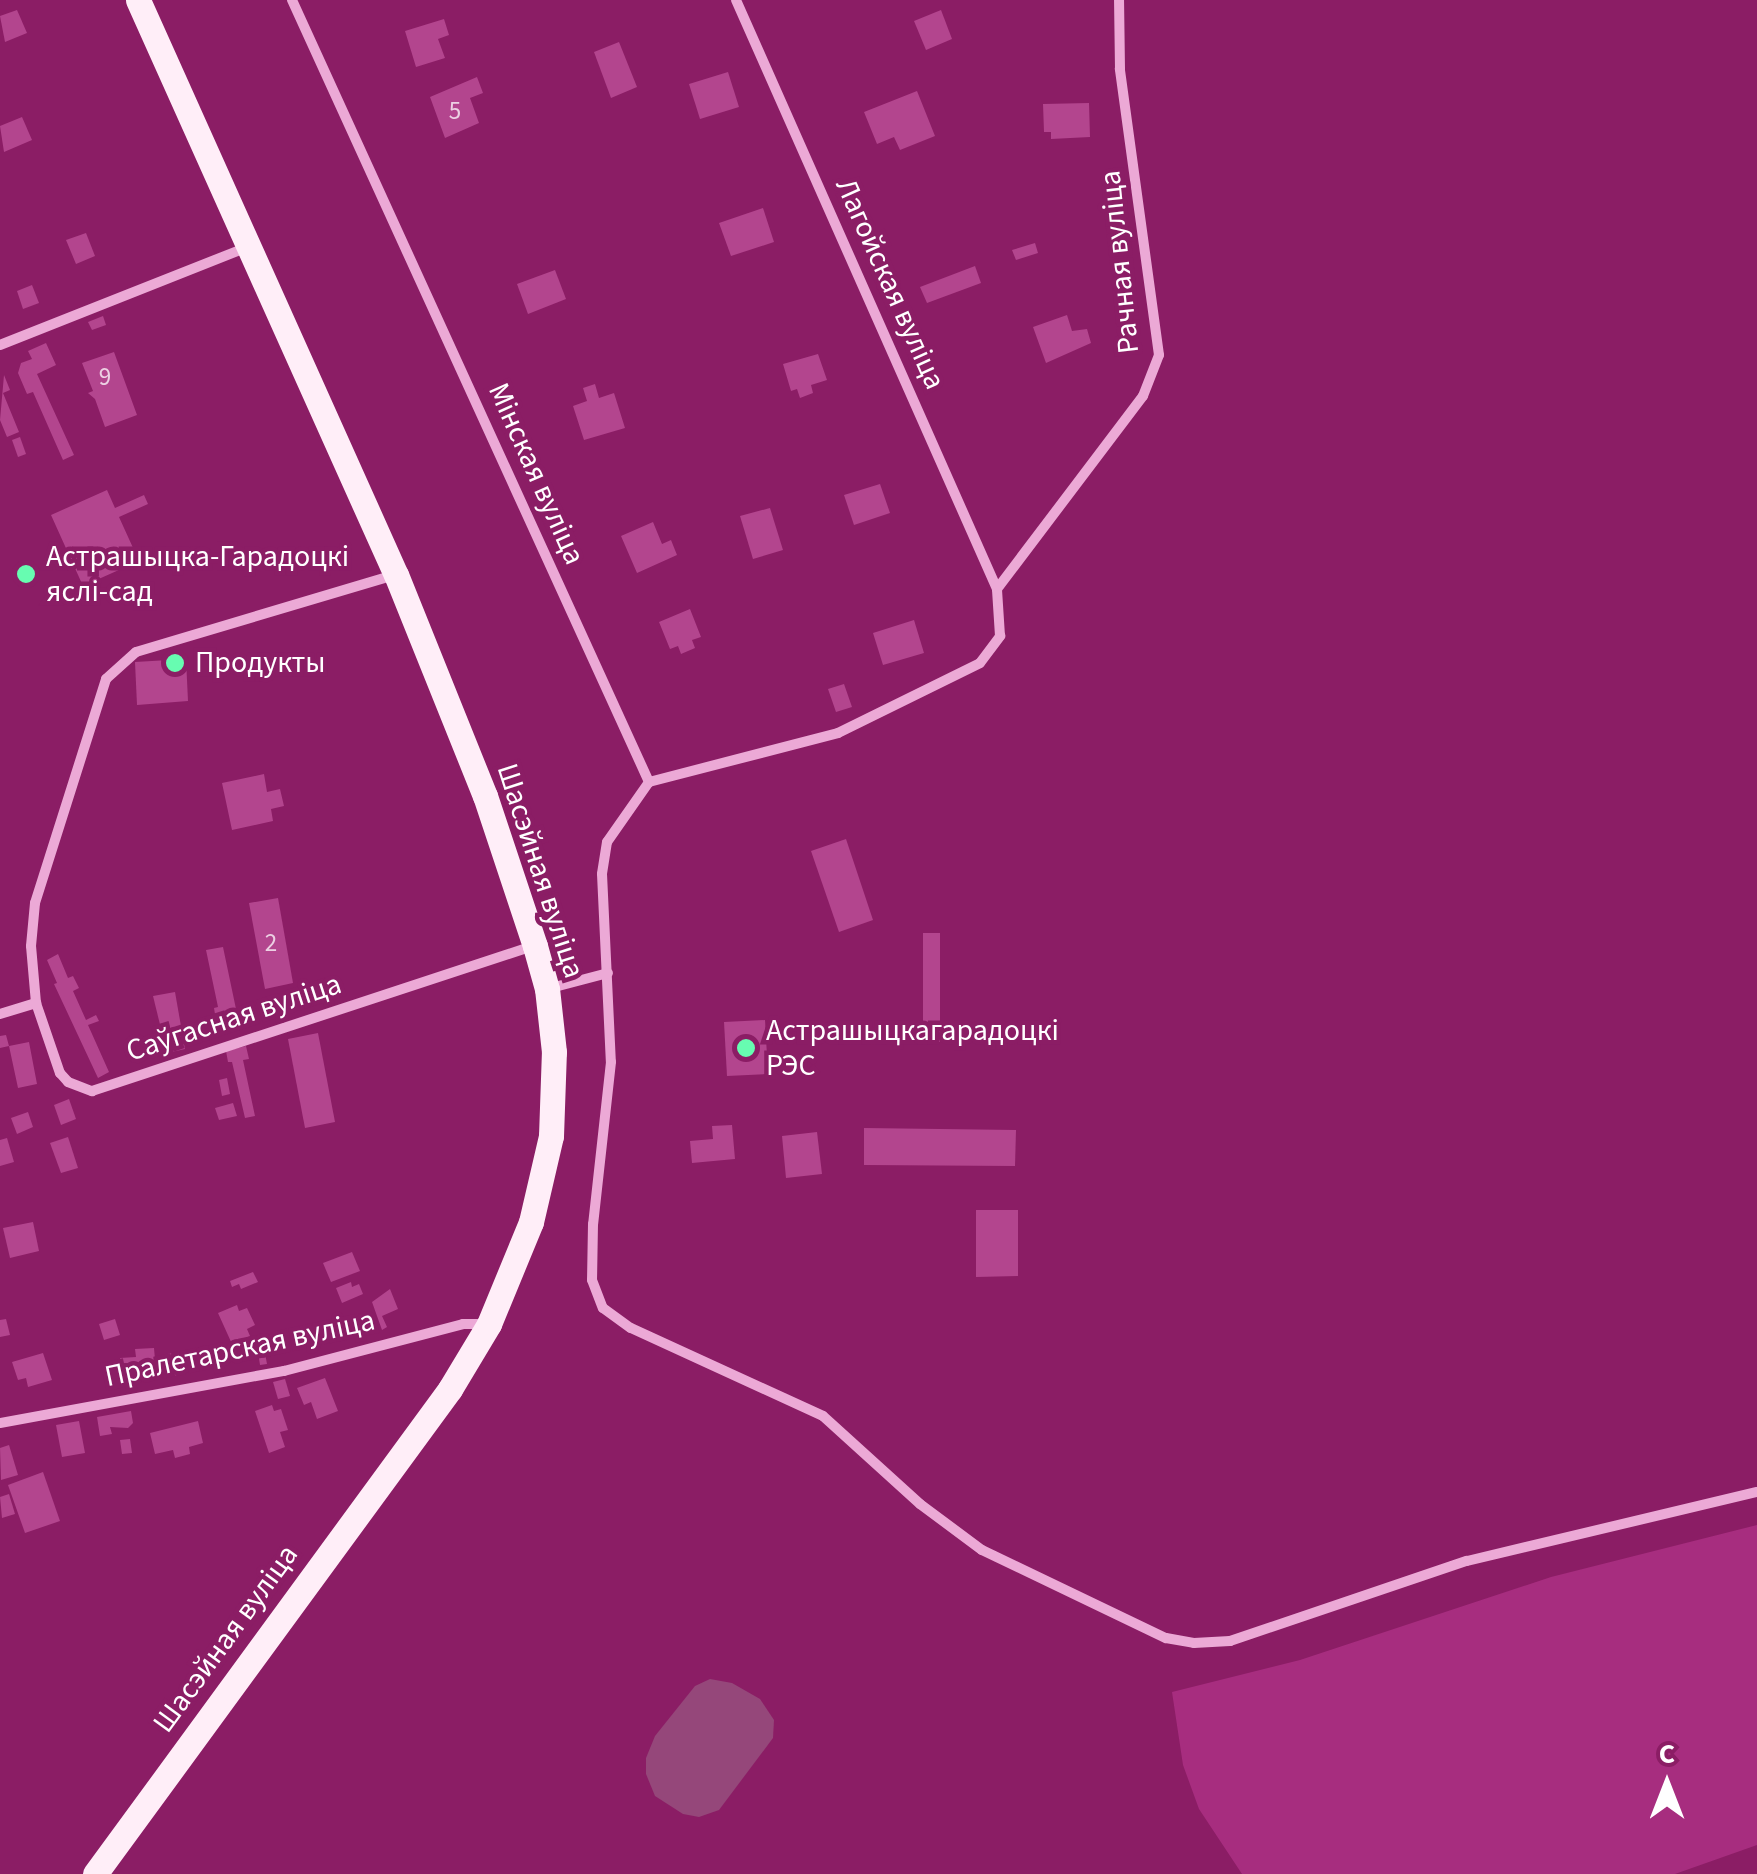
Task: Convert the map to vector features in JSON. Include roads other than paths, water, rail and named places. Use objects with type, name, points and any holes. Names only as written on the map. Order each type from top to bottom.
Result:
[{"type":"main road","name":"Шасэйная вуліца","points":[[94,1874],[450,1389],[489,1324],[531,1222],[551,1136],[554,1052],[546,988],[492,815],[396,575],[138,0]]},
{"type":"street","name":"Мінская вуліца","points":[[292,0],[649,782]]},
{"type":"street","name":"Лагойская вуліца","points":[[736,0],[998,589]]},
{"type":"street","name":"Рачная вуліца","points":[[998,589],[1143,396],[1159,355],[1120,70],[1118,0]]},
{"type":"street","points":[[0,345],[250,246]]},
{"type":"street","name":"Саўгасная вуліца","points":[[396,575],[136,652],[106,679],[35,903],[30,946],[36,1003],[60,1073],[68,1082],[92,1092],[535,946]]},
{"type":"street","points":[[998,589],[1000,636],[989,656],[946,682],[838,733],[649,782],[607,842],[602,874],[611,1062],[591,1260],[597,1298],[603,1308],[680,1354],[824,1416],[920,1504],[982,1550],[1166,1638],[1230,1642],[1468,1560],[1757,1492]]},
{"type":"street","points":[[546,988],[608,973]]},
{"type":"street","points":[[0,1014],[36,1003]]},
{"type":"street","name":"Пралетарская вуліца","points":[[0,1423],[284,1371],[464,1324],[489,1324]]},
{"type":"place","name":"Астрашыцка-Гарадоцкі яслі-сад","points":[[26,574]]},
{"type":"place","name":"Продукты","points":[[175,663]]},
{"type":"place","name":"Астрашыцкагарадоцкі РЭС","points":[[746,1048]]}]
